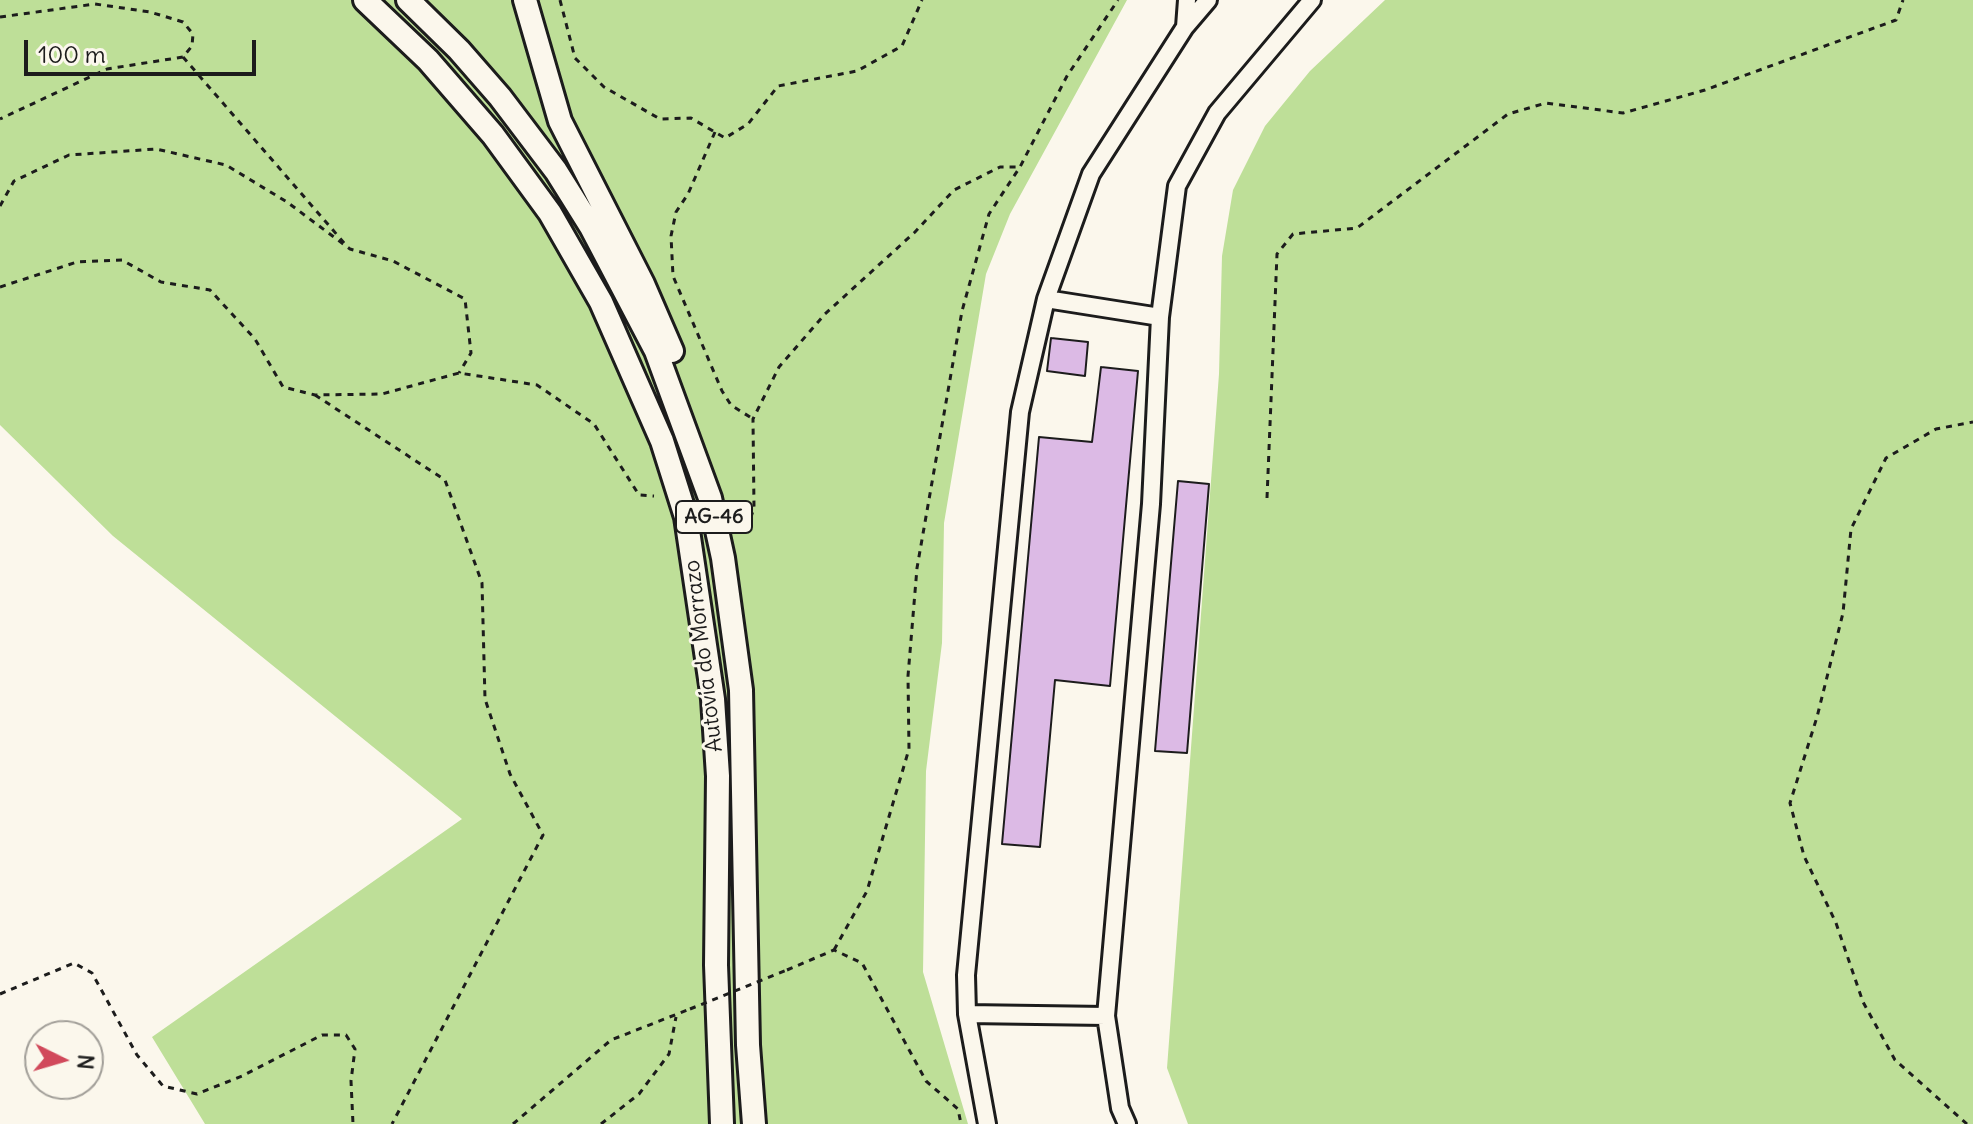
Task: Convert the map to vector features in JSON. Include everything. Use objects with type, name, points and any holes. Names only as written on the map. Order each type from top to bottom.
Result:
[{"type":"highway","name":"Autovía do Morrazo","points":[[365,0],[428,60],[484,125],[550,213],[601,302],[662,441],[686,517],[713,699],[718,776],[716,965],[722,1124]]},
{"type":"highway","name":"Autovía do Morrazo","points":[[408,0],[459,50],[500,97],[556,171],[591,227],[656,351],[718,498],[741,690],[748,1045],[754,1124]]},
{"type":"highway","points":[[525,0],[560,121],[643,284],[692,403],[718,498]]},
{"type":"street","points":[[1185,27],[1187,0]]},
{"type":"street","points":[[987,1124],[967,1014],[966,975],[1020,412],[1046,299],[1091,174],[1185,27],[1208,0]]},
{"type":"street","points":[[1127,1124],[1120,1108],[1106,1016],[1151,504],[1160,317],[1177,186],[1217,113],[1312,0]]},
{"type":"street","points":[[1046,299],[1160,317]]},
{"type":"street","points":[[967,1014],[1106,1016]]},
{"type":"path","points":[[560,0],[575,58],[604,87],[660,119],[691,118],[725,138],[748,124],[778,86],[857,71],[902,46],[922,0]]},
{"type":"path","points":[[513,1124],[611,1040],[834,950],[867,891],[909,749],[908,676],[917,568],[956,342],[989,214],[1020,167],[1067,76],[1118,0]]},
{"type":"path","points":[[1267,498],[1277,254],[1293,234],[1357,228],[1508,114],[1546,103],[1623,113],[1691,94],[1896,20],[1903,0]]},
{"type":"path","points":[[0,17],[95,4],[150,12],[183,22],[193,34],[192,46],[183,57],[107,69],[0,119]]},
{"type":"path","points":[[183,57],[350,249]]},
{"type":"path","points":[[715,132],[688,194],[676,212],[671,236],[673,276],[722,391],[731,405],[753,419]]},
{"type":"path","points":[[0,206],[14,181],[69,155],[156,149],[226,165],[287,202],[350,249],[393,261],[465,299],[471,353],[459,373]]},
{"type":"path","points":[[718,498],[739,509],[742,523],[749,523],[754,508],[753,419],[779,367],[825,314],[915,232],[954,190],[1000,167],[1020,167]]},
{"type":"path","points":[[0,287],[77,262],[122,260],[161,282],[210,290],[255,339],[283,387],[315,395],[382,394],[459,373],[537,385],[594,424],[639,495],[654,496]]},
{"type":"path","points":[[315,395],[445,480],[482,583],[485,699],[510,774],[543,835],[392,1124]]},
{"type":"path","points":[[1967,1124],[1895,1060],[1863,1002],[1836,923],[1804,856],[1790,803],[1817,717],[1843,613],[1851,529],[1886,458],[1936,429],[1973,422]]},
{"type":"path","points":[[834,950],[862,963],[926,1081],[958,1109],[961,1124]]},
{"type":"path","points":[[0,994],[74,963],[92,973],[137,1055],[163,1086],[197,1094],[242,1076],[322,1035],[346,1035],[355,1049],[351,1081],[353,1124]]},
{"type":"path","points":[[601,1124],[639,1094],[669,1054],[677,1015]]},
{"type":"green space","points":[[0,0],[1127,0],[1010,214],[986,274],[944,523],[942,643],[926,771],[923,972],[968,1124],[205,1124],[152,1037],[462,819],[113,536],[0,425]]},
{"type":"green space","points":[[1385,0],[1973,0],[1973,1124],[1188,1124],[1167,1068],[1219,374],[1222,256],[1233,190],[1265,126],[1310,71]]},
{"type":"building","points":[[1051,338],[1088,342],[1085,376],[1047,371]]},
{"type":"building","points":[[1101,367],[1138,371],[1110,686],[1055,680],[1040,847],[1002,844],[1039,437],[1092,442]]},
{"type":"building","points":[[1178,481],[1209,484],[1187,753],[1155,751]]}]
